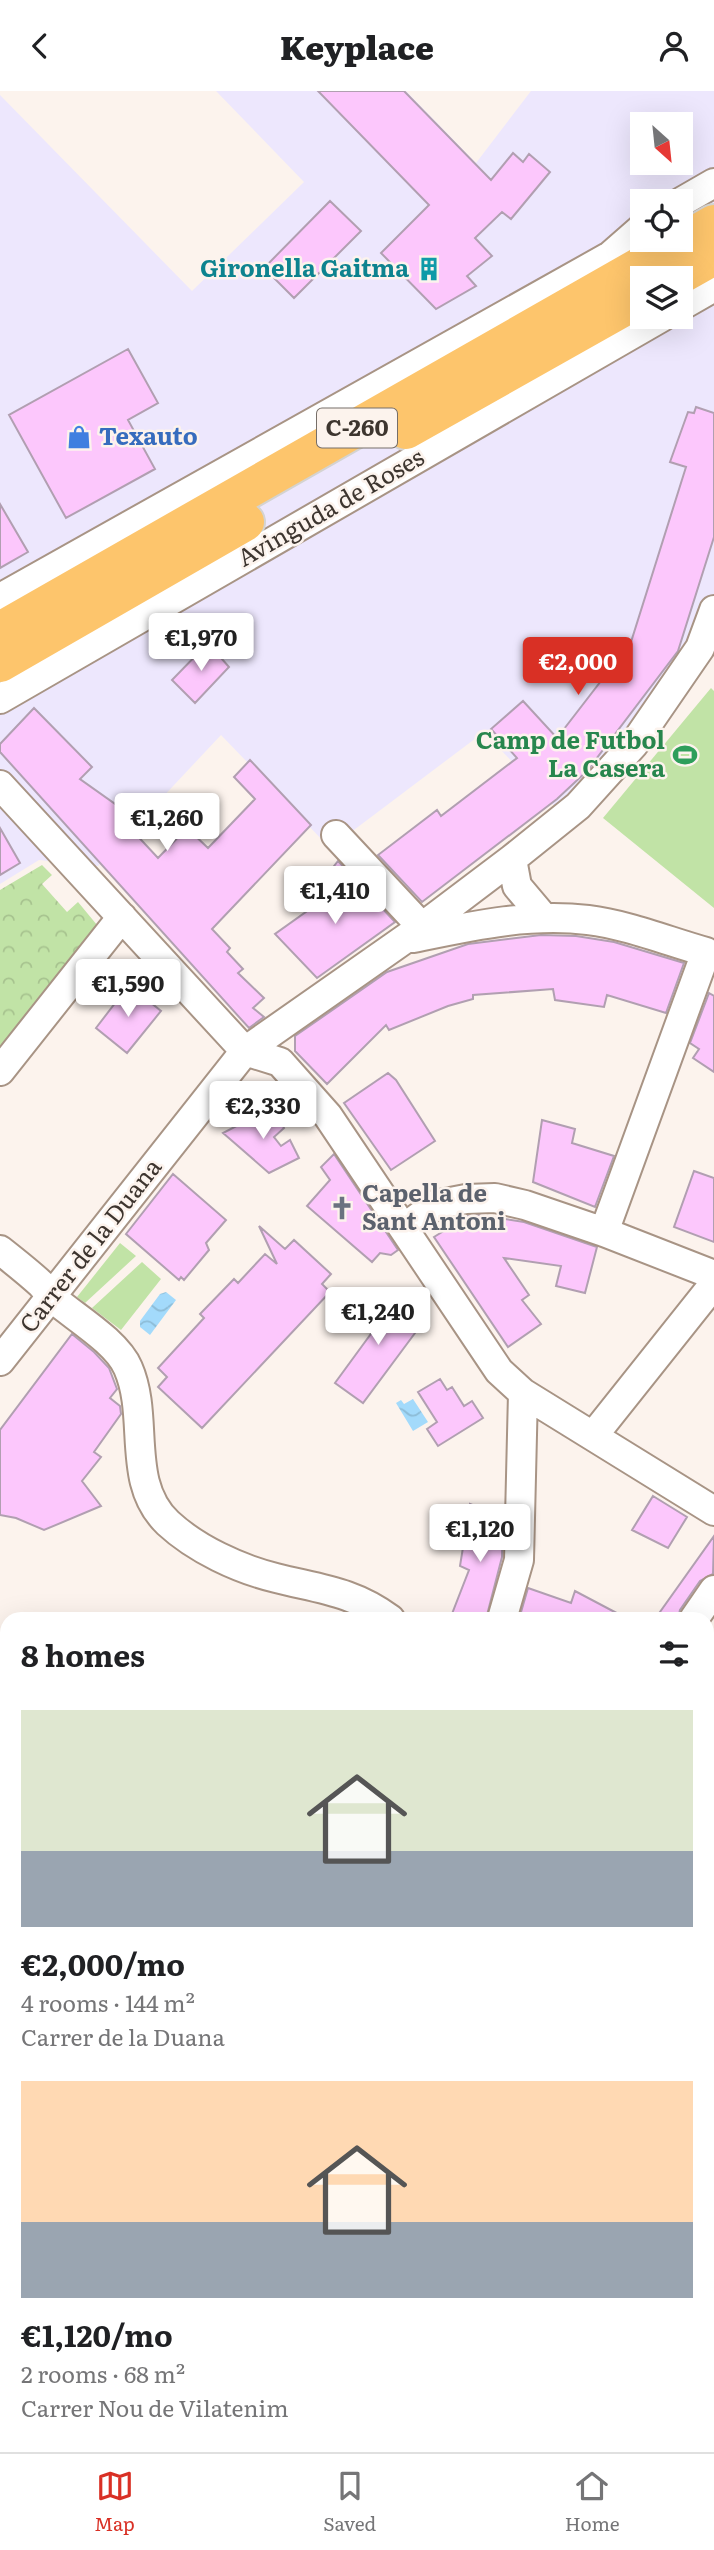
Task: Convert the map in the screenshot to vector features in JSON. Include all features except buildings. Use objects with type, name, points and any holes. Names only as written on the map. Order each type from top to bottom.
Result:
[{"type":"highway","points":[[693,209],[714,197]]},
{"type":"highway","name":"C-260","points":[[0,631],[714,224]]},
{"type":"highway","points":[[610,256],[630,244]]},
{"type":"highway","points":[[693,268],[714,256]]},
{"type":"highway","name":"C-260","points":[[0,663],[630,304]]},
{"type":"street","points":[[693,195],[714,183]]},
{"type":"street","points":[[0,598],[610,256],[630,238]]},
{"type":"street","points":[[693,299],[714,287]]},
{"type":"street","name":"Avinguda de Roses","points":[[0,699],[641,329]]},
{"type":"street","name":"Carrer de la Duana","points":[[0,1361],[245,1051],[412,933],[578,806],[634,744],[700,647],[714,610]]},
{"type":"street","points":[[0,785],[245,1051],[280,1062],[328,1116],[499,1371],[523,1393],[714,1511]]},
{"type":"street","points":[[336,835],[412,933],[498,920],[587,920],[617,926],[710,954],[604,1231]]},
{"type":"street","points":[[512,859],[517,886],[544,918]]},
{"type":"street","points":[[0,1071],[122,917]]},
{"type":"street","points":[[404,1228],[435,1205],[466,1199],[495,1198],[604,1231],[714,1275]]},
{"type":"street","points":[[0,1250],[113,1348],[127,1365],[135,1391],[142,1475],[150,1497],[167,1522],[191,1541],[225,1559],[274,1578],[344,1593],[381,1612]]},
{"type":"street","points":[[593,1436],[714,1284]]},
{"type":"street","points":[[504,1612],[519,1560],[523,1393]]},
{"type":"street","points":[[699,1612],[714,1590]]},
{"type":"shaded area","points":[[216,91],[406,91],[476,163],[531,91],[714,91],[714,616],[628,733],[559,811],[484,732],[330,848],[221,735],[98,866],[39,860],[0,884],[0,95],[192,291],[304,182]]},
{"type":"green space","name":"Camp de Futbol La Casera","points":[[711,688],[714,691],[714,908],[603,818]]},
{"type":"green space","points":[[42,865],[52,875],[42,884],[67,912],[78,902],[102,931],[0,1056],[0,890]]},
{"type":"green space","points":[[120,1243],[136,1256],[85,1303],[77,1297]]},
{"type":"green space","points":[[142,1262],[161,1279],[121,1330],[92,1308]]},
{"type":"water","points":[[166,1292],[176,1300],[150,1335],[140,1327],[140,1321],[160,1294]]},
{"type":"water","points":[[413,1399],[428,1422],[413,1431],[396,1403],[401,1400],[404,1404]]},
{"type":"place","name":"Gironella Gaitma","points":[[429,269]]},
{"type":"place","name":"Texauto","points":[[79,437]]},
{"type":"place","name":"Camp de Futbol La Casera","points":[[685,755]]},
{"type":"place","name":"Capella de Sant Antoni","points":[[342,1208]]}]
